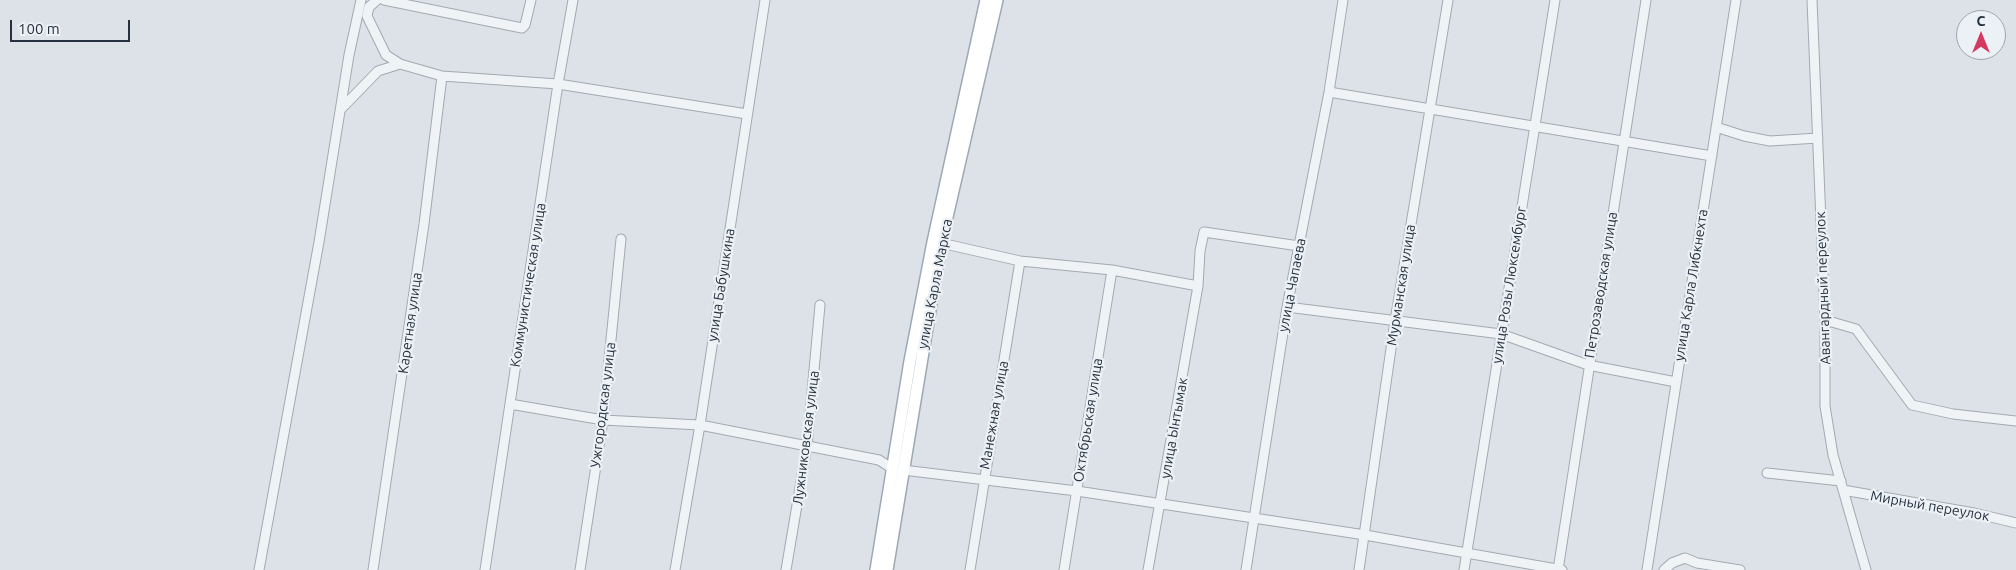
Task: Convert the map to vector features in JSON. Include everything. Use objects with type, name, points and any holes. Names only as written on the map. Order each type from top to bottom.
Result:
[{"type":"main road","name":"улица Карла Маркса","points":[[887,570],[898,470],[933,242],[986,0]]},
{"type":"main road","name":"улица Карла Маркса","points":[[876,570],[898,470],[941,243],[997,0]]},
{"type":"street","points":[[259,570],[349,55],[363,6],[377,0]]},
{"type":"street","points":[[384,0],[398,1],[522,28],[525,25],[531,0]]},
{"type":"street","name":"Коммунистическая улица","points":[[486,570],[558,84],[573,0]]},
{"type":"street","name":"улица Бабушкина","points":[[675,570],[700,425],[765,0]]},
{"type":"street","name":"улица Чапаева","points":[[1246,570],[1287,307],[1329,92],[1343,0]]},
{"type":"street","name":"Мурманская улица","points":[[1359,570],[1395,321],[1448,0]]},
{"type":"street","name":"улица Розы Люксембург","points":[[1464,570],[1556,0]]},
{"type":"street","name":"Петрозаводская улица","points":[[1559,570],[1588,365],[1646,0]]},
{"type":"street","name":"улица Карла Либкнехта","points":[[1647,570],[1736,0]]},
{"type":"street","name":"Авангардный переулок","points":[[1812,0],[1825,320],[1825,406],[1833,455],[1866,570]]},
{"type":"street","points":[[363,6],[373,31],[386,54],[400,64],[442,76],[558,84],[747,114]]},
{"type":"street","points":[[341,109],[378,71],[400,64]]},
{"type":"street","name":"Каретная улица","points":[[373,570],[424,224],[442,76]]},
{"type":"street","points":[[1329,92],[1712,156]]},
{"type":"street","points":[[1716,127],[1744,136],[1770,141],[1818,138]]},
{"type":"street","name":"улица Ынтымак","points":[[1148,570],[1198,286],[1200,251],[1204,232],[1299,246]]},
{"type":"street","name":"Ужгородская улица","points":[[580,570],[603,420],[620,239]]},
{"type":"street","points":[[941,243],[1020,261],[1112,270],[1198,286]]},
{"type":"street","name":"Манежная улица","points":[[970,570],[1020,261]]},
{"type":"street","name":"Октябрьская улица","points":[[1064,570],[1112,270]]},
{"type":"street","name":"Лужниковская улица","points":[[786,570],[807,446],[820,305]]},
{"type":"street","points":[[1287,307],[1501,334],[1588,365],[1676,382]]},
{"type":"street","points":[[1825,320],[1856,329],[1912,405],[1954,414],[2016,421]]},
{"type":"street","points":[[510,404],[603,420],[700,425],[879,460],[898,470],[1077,491],[1254,519],[1365,534],[1559,570]]},
{"type":"street","name":"Мирный переулок","points":[[1767,474],[1842,486],[2016,523]]},
{"type":"street","points":[[1664,570],[1672,563],[1685,558],[1696,563],[1740,570]]}]
